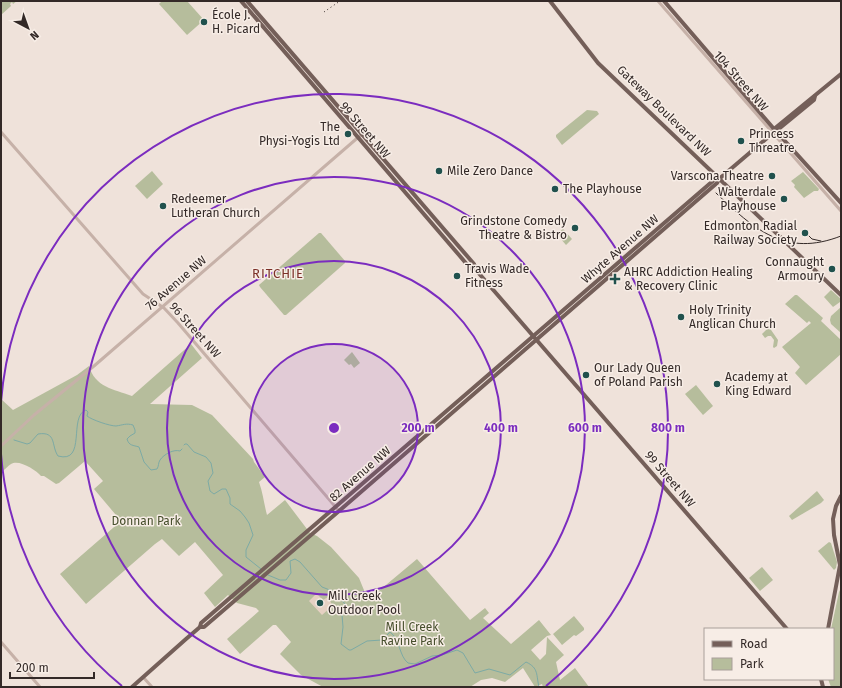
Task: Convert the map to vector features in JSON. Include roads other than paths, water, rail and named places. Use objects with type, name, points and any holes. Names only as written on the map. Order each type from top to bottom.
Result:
[{"type":"main road","name":"99 Street NW","points":[[241,1],[360,136]]},
{"type":"main road","name":"99 Street NW","points":[[247,1],[470,268],[476,270],[786,628]]},
{"type":"main road","name":"Gateway Boulevard NW","points":[[550,1],[598,63],[841,295]]},
{"type":"main road","name":"104 Street NW","points":[[664,1],[775,131],[841,203]]},
{"type":"main road","name":"Whyte Avenue NW","points":[[535,338],[714,180],[720,179],[775,131],[814,100],[815,96],[841,74]]},
{"type":"main road","name":"82 Avenue NW","points":[[132,687],[200,627],[202,623],[231,601],[535,338]]},
{"type":"main road","points":[[828,628],[840,568],[834,535],[833,519],[836,506],[841,496]]},
{"type":"street","name":"104 Street NW","points":[[658,1],[775,131],[841,211]]},
{"type":"street","name":"96 Street NW","points":[[1,132],[143,294],[162,307],[246,401],[337,509]]},
{"type":"street","name":"76 Avenue NW","points":[[1,446],[34,415],[94,366],[360,136]]},
{"type":"street","points":[[1,642],[40,687]]},
{"type":"street","points":[[143,677],[152,687]]},
{"type":"waterway","points":[[14,440],[27,444],[30,443],[38,434],[48,435],[51,437],[58,456],[67,457],[72,453],[75,447],[78,421],[81,414],[86,410],[88,412],[87,416],[110,425],[133,425],[135,433],[127,439],[129,443],[139,447],[144,462],[151,470],[157,469],[160,460],[167,454],[172,451],[180,451],[182,449]]},
{"type":"waterway","points":[[184,445],[187,444],[194,452],[206,457],[211,463],[213,473],[208,481],[210,491],[214,494],[222,489],[226,489],[230,498],[230,504],[240,511],[249,523],[253,535],[246,550],[246,557],[261,569]]},
{"type":"waterway","points":[[268,575],[280,580],[286,580],[291,573],[290,561],[295,559],[300,562],[322,587],[335,592],[345,604],[342,615],[343,627],[341,644],[349,650],[367,641],[382,640],[390,632],[396,639],[403,656],[408,663],[415,664],[432,656],[442,655],[457,650],[463,653],[475,673],[489,669],[510,675],[526,662],[535,669],[539,687]]},
{"type":"tram line","points":[[716,193],[757,228],[787,242],[803,244],[821,242],[841,236]]},
{"type":"tram line","points":[[807,234],[812,239],[821,241]]},
{"type":"railway","points":[[324,12],[340,1]]},
{"type":"place","name":"École J. H. Picard","points":[[204,22]]},
{"type":"place","name":"The Physi-Yogis Ltd","points":[[348,134]]},
{"type":"place","name":"Princess Threatre","points":[[741,141]]},
{"type":"place","name":"Mile Zero Dance","points":[[439,171]]},
{"type":"place","name":"Varscona Theatre","points":[[772,176]]},
{"type":"place","name":"The Playhouse","points":[[555,189]]},
{"type":"place","name":"Walterdale Playhouse","points":[[784,199]]},
{"type":"place","name":"Redeemer Lutheran Church","points":[[163,206]]},
{"type":"place","name":"Grindstone Comedy Theatre & Bistro","points":[[575,228]]},
{"type":"place","name":"Edmonton Radial Railway Society","points":[[805,233]]},
{"type":"place","name":"Connaught Armoury","points":[[832,269]]},
{"type":"place","name":"Travis Wade Fitness","points":[[457,276]]},
{"type":"place","name":"AHRC Addiction Healing & Recovery Clinic","points":[[615,279]]},
{"type":"place","name":"Holy Trinity Anglican Church","points":[[681,317]]},
{"type":"place","name":"Our Lady Queen of Poland Parish","points":[[586,375]]},
{"type":"place","name":"Academy at King Edward","points":[[717,384]]},
{"type":"place","name":"Mill Creek Outdoor Pool","points":[[320,603]]},
{"type":"district","name":"RITCHIE","points":[[278,273]]},
{"type":"park label","name":"Donnan Park","points":[[146,521]]},
{"type":"park label","name":"Mill Creek Ravine Park","points":[[412,634]]}]
